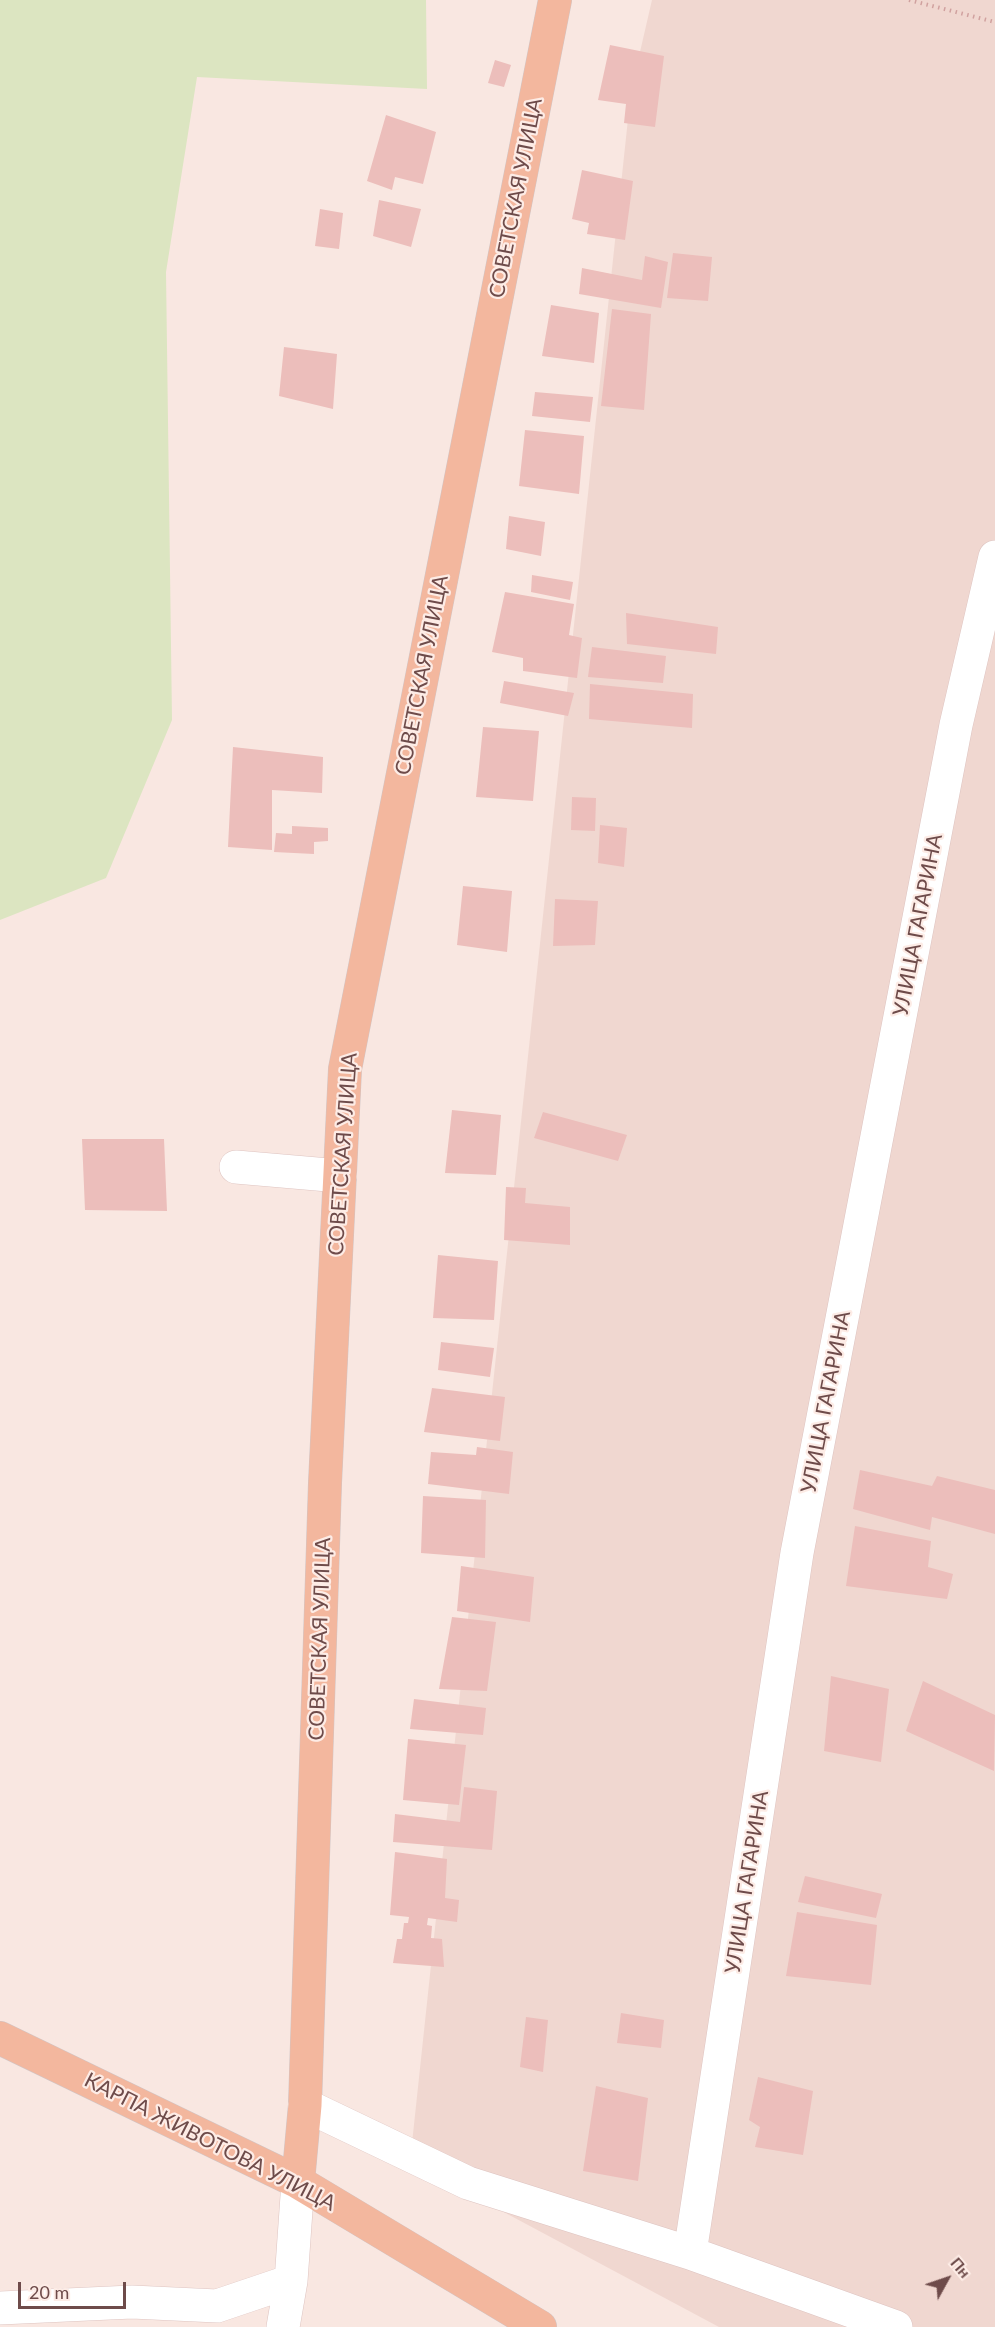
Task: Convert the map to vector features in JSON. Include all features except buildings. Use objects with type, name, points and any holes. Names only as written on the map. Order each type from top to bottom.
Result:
[{"type":"main road","name":"СОВЕТСКАЯ УЛИЦА","points":[[298,2182],[306,2105],[325,1483],[345,1069],[555,0]]},
{"type":"main road","name":"КАРПА ЖИВОТОВА УЛИЦА","points":[[0,2038],[298,2182],[540,2327]]},
{"type":"street","name":"УЛИЦА ГАГАРИНА","points":[[690,2253],[797,1553],[956,725],[995,558]]},
{"type":"street","points":[[236,1167],[340,1176]]},
{"type":"street","points":[[306,2105],[468,2183],[690,2253],[896,2327]]},
{"type":"street","points":[[283,2327],[291,2281],[298,2182]]},
{"type":"street","points":[[0,2308],[132,2302],[217,2306],[291,2281]]},
{"type":"path","points":[[909,0],[995,22]]},
{"type":"shaded area","points":[[652,0],[995,0],[995,2327],[719,2327],[410,2162],[631,91]]},
{"type":"green space","points":[[0,0],[426,0],[427,89],[197,77],[166,272],[172,720],[106,878],[0,920]]}]
